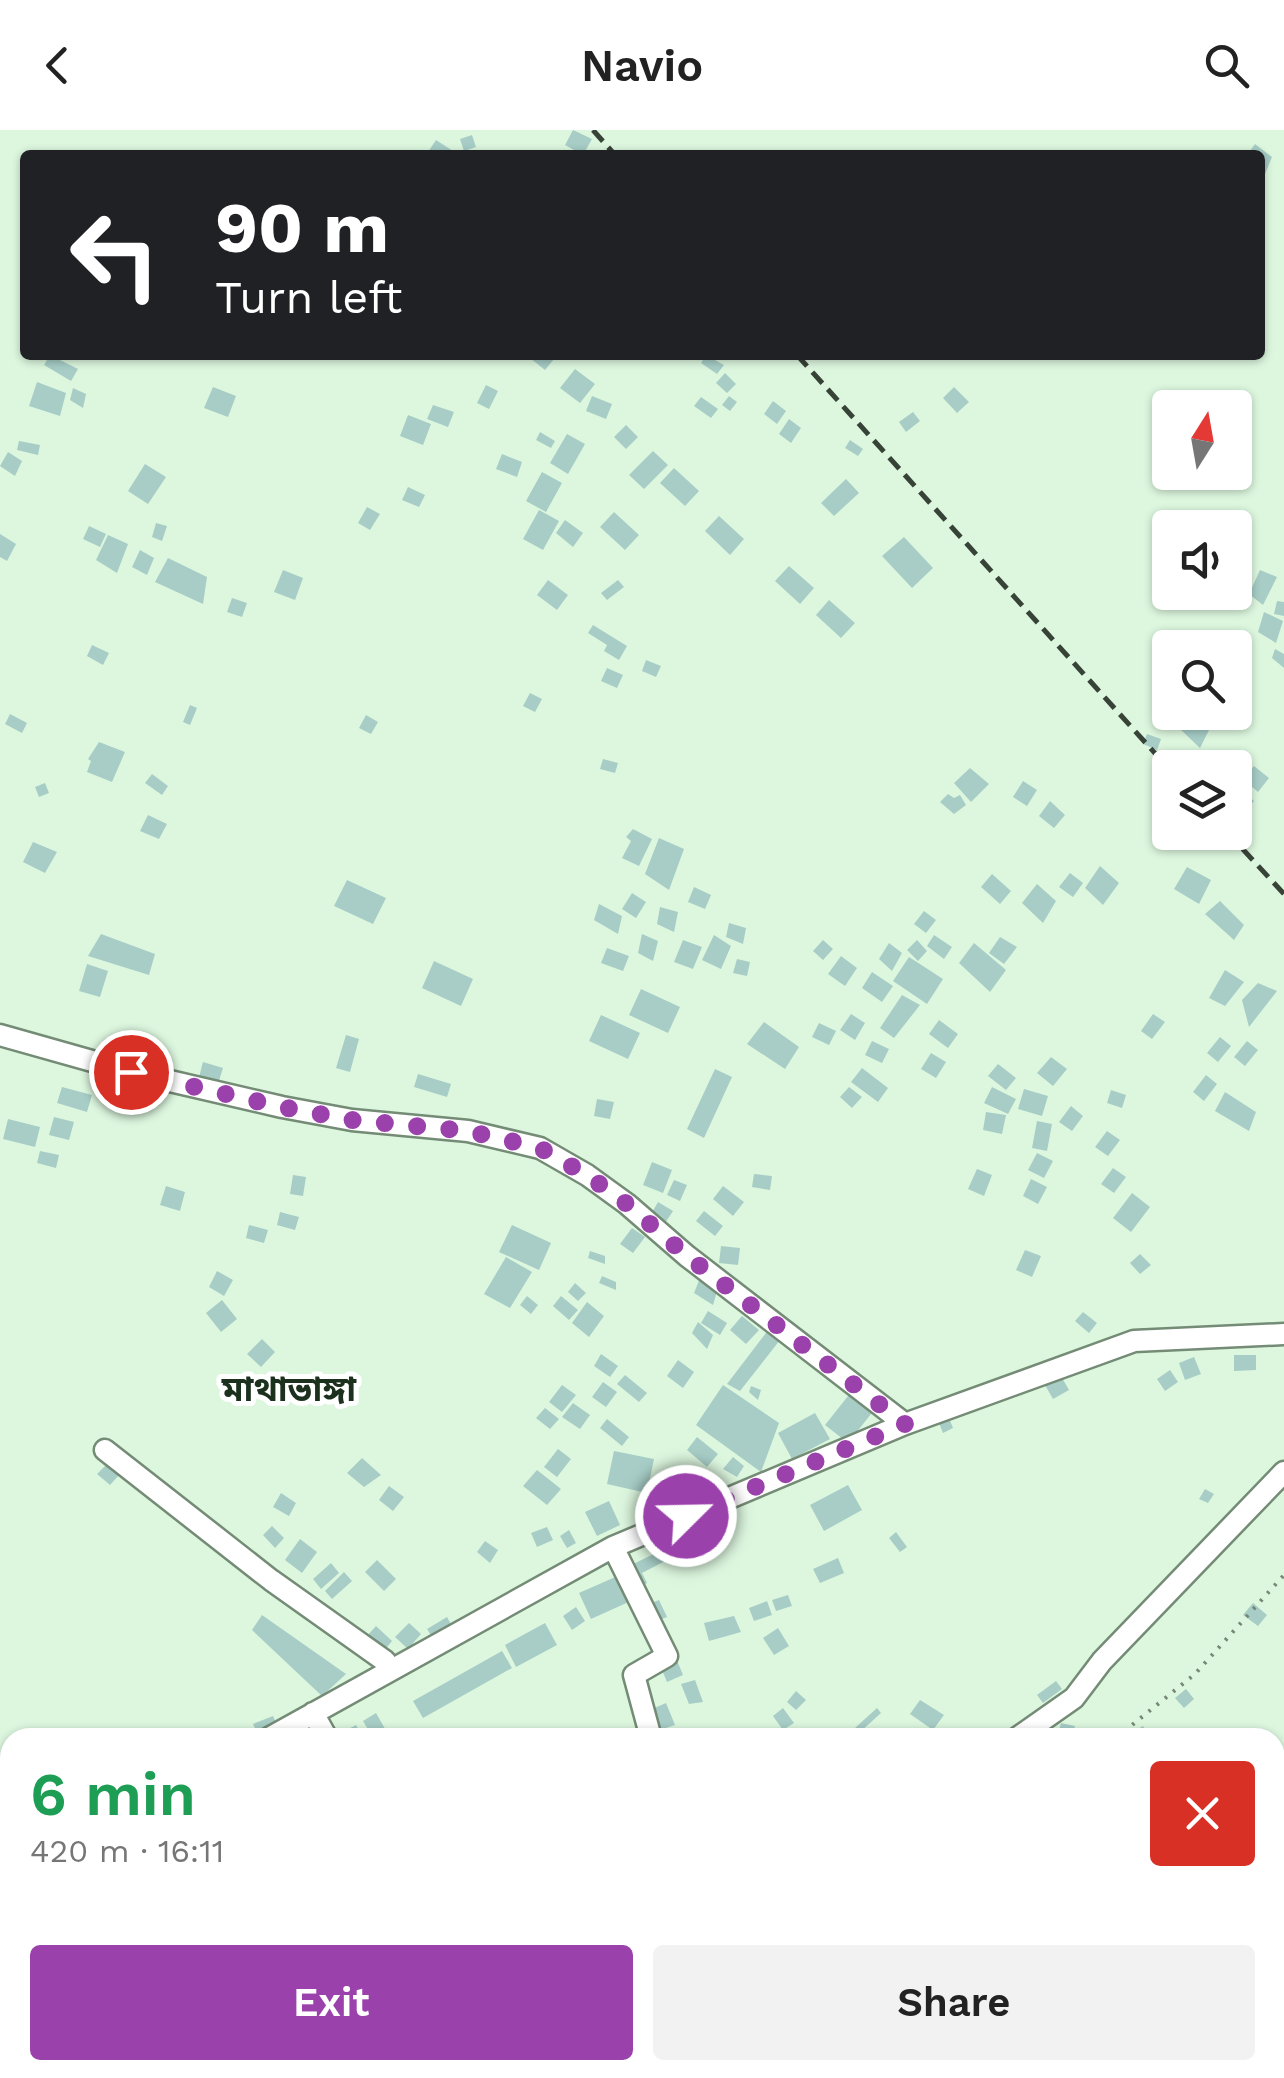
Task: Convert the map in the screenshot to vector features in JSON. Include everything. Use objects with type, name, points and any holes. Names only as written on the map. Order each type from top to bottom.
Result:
[{"type":"street","points":[[0,1035],[265,1104],[352,1120],[468,1131],[540,1148],[627,1204],[687,1256],[905,1424]]},
{"type":"street","points":[[287,1728],[613,1547],[905,1424],[1134,1341],[1284,1334]]},
{"type":"street","points":[[104,1450],[384,1661]]},
{"type":"street","points":[[1031,1728],[1074,1698],[1102,1662],[1284,1472]]},
{"type":"street","points":[[613,1547],[667,1656],[634,1675],[648,1728]]},
{"type":"street","points":[[314,1713],[322,1728]]},
{"type":"path","points":[[1128,1728],[1196,1674],[1284,1576]]},
{"type":"building","points":[[573,130],[592,139],[586,150],[565,145]]},
{"type":"building","points":[[472,135],[476,147],[464,150],[460,139]]},
{"type":"building","points":[[436,140],[451,150],[429,150]]},
{"type":"building","points":[[1265,152],[1272,157],[1265,174]]},
{"type":"building","points":[[47,360],[60,360],[78,369],[71,381],[44,365]]},
{"type":"building","points":[[532,360],[553,360],[545,370]]},
{"type":"building","points":[[715,360],[724,365],[717,374],[701,363]]},
{"type":"building","points":[[575,369],[595,384],[580,403],[560,388]]},
{"type":"building","points":[[725,373],[736,384],[727,393],[716,383]]},
{"type":"building","points":[[37,382],[66,393],[60,416],[29,406]]},
{"type":"building","points":[[486,385],[498,391],[489,409],[477,403]]},
{"type":"building","points":[[213,387],[236,396],[228,417],[204,408]]},
{"type":"building","points":[[954,387],[969,402],[957,413],[943,398]]},
{"type":"building","points":[[73,388],[86,394],[83,408],[70,400]]},
{"type":"building","points":[[592,396],[612,404],[606,419],[586,411]]},
{"type":"building","points":[[729,396],[737,402],[730,411],[722,405]]},
{"type":"building","points":[[701,397],[718,409],[711,418],[694,406]]},
{"type":"building","points":[[773,401],[786,411],[777,424],[764,414]]},
{"type":"building","points":[[433,405],[454,412],[448,427],[427,419]]},
{"type":"building","points":[[913,412],[920,421],[906,432],[899,422]]},
{"type":"building","points":[[408,415],[431,424],[423,445],[400,436]]},
{"type":"building","points":[[789,419],[801,428],[791,443],[779,434]]},
{"type":"building","points":[[626,425],[638,437],[626,449],[614,437]]},
{"type":"building","points":[[540,432],[555,441],[551,448],[536,440]]},
{"type":"building","points":[[567,434],[585,444],[568,474],[550,463]]},
{"type":"building","points":[[850,440],[863,449],[858,456],[845,448]]},
{"type":"building","points":[[19,441],[40,445],[38,455],[17,450]]},
{"type":"building","points":[[653,451],[668,465],[644,489],[629,475]]},
{"type":"building","points":[[8,452],[22,461],[15,476],[0,466]]},
{"type":"building","points":[[502,454],[522,462],[517,477],[496,469]]},
{"type":"building","points":[[145,464],[166,477],[148,504],[128,491]]},
{"type":"building","points":[[674,468],[699,491],[685,506],[660,483]]},
{"type":"building","points":[[542,472],[562,483],[546,512],[526,501]]},
{"type":"building","points":[[846,479],[859,493],[834,516],[821,503]]},
{"type":"building","points":[[408,487],[425,495],[419,507],[402,500]]},
{"type":"building","points":[[367,507],[380,514],[370,530],[358,523]]},
{"type":"building","points":[[539,510],[559,521],[543,550],[523,539]]},
{"type":"building","points":[[614,512],[639,535],[625,550],[600,527]]},
{"type":"building","points":[[719,516],[744,539],[730,555],[705,531]]},
{"type":"building","points":[[565,520],[583,533],[573,547],[556,533]]},
{"type":"building","points":[[156,523],[167,526],[162,541],[152,537]]},
{"type":"building","points":[[89,526],[106,534],[100,547],[83,539]]},
{"type":"building","points":[[0,534],[16,544],[7,561],[0,557]]},
{"type":"building","points":[[108,535],[128,544],[117,573],[96,560]]},
{"type":"building","points":[[904,537],[933,568],[912,588],[882,556]]},
{"type":"building","points":[[140,550],[154,558],[147,575],[132,567]]},
{"type":"building","points":[[168,558],[207,577],[203,604],[155,582]]},
{"type":"building","points":[[789,566],[814,588],[800,604],[775,581]]},
{"type":"building","points":[[283,570],[303,578],[295,600],[274,592]]},
{"type":"building","points":[[1260,570],[1277,577],[1263,605],[1252,596]]},
{"type":"building","points":[[548,580],[568,595],[557,610],[537,595]]},
{"type":"building","points":[[618,580],[624,587],[607,600],[601,593]]},
{"type":"building","points":[[232,598],[247,603],[242,617],[227,612]]},
{"type":"building","points":[[829,600],[855,623],[841,638],[816,615]]},
{"type":"building","points":[[1277,601],[1284,602],[1284,616],[1274,614]]},
{"type":"building","points":[[1264,612],[1283,621],[1276,643],[1258,632]]},
{"type":"building","points":[[593,625],[627,646],[619,660],[604,651],[607,645],[588,633]]},
{"type":"building","points":[[92,645],[109,653],[103,665],[87,656]]},
{"type":"building","points":[[1275,649],[1284,654],[1284,668],[1272,658]]},
{"type":"building","points":[[646,660],[661,666],[656,677],[642,671]]},
{"type":"building","points":[[607,668],[623,675],[617,688],[601,681]]},
{"type":"building","points":[[530,693],[542,699],[535,712],[523,706]]},
{"type":"building","points":[[190,705],[197,708],[190,725],[183,722]]},
{"type":"building","points":[[10,714],[27,723],[22,733],[5,724]]},
{"type":"building","points":[[366,715],[378,722],[371,734],[359,728]]},
{"type":"building","points":[[1181,730],[1209,730],[1200,748]]},
{"type":"building","points":[[1147,734],[1161,739],[1157,750],[1143,744]]},
{"type":"building","points":[[99,742],[125,752],[112,782],[87,772],[91,761],[88,759]]},
{"type":"building","points":[[603,759],[618,763],[615,773],[600,769]]},
{"type":"building","points":[[1254,766],[1269,778],[1258,792],[1252,787]]},
{"type":"building","points":[[970,768],[989,784],[971,802],[954,783]]},
{"type":"building","points":[[152,774],[168,786],[162,795],[145,783]]},
{"type":"building","points":[[1023,781],[1037,790],[1027,806],[1013,797]]},
{"type":"building","points":[[45,783],[49,793],[39,797],[35,787]]},
{"type":"building","points":[[948,794],[954,798],[960,795],[966,805],[954,814],[940,802]]},
{"type":"building","points":[[1050,801],[1065,815],[1054,828],[1039,816]]},
{"type":"building","points":[[148,815],[167,824],[159,839],[140,831]]},
{"type":"building","points":[[633,829],[652,839],[639,866],[622,858],[631,841],[626,837]]},
{"type":"building","points":[[659,838],[684,849],[669,890],[645,874]]},
{"type":"building","points":[[33,842],[57,852],[45,873],[23,862]]},
{"type":"building","points":[[1100,866],[1119,883],[1103,905],[1085,888]]},
{"type":"building","points":[[1187,867],[1211,880],[1199,904],[1174,889]]},
{"type":"building","points":[[1070,873],[1083,883],[1073,897],[1059,887]]},
{"type":"building","points":[[992,874],[1011,891],[1000,904],[981,887]]},
{"type":"building","points":[[347,880],[386,898],[373,924],[334,906]]},
{"type":"building","points":[[1037,884],[1056,901],[1043,923],[1022,903]]},
{"type":"building","points":[[694,887],[711,895],[705,909],[688,902]]},
{"type":"building","points":[[632,893],[646,902],[636,918],[622,909]]},
{"type":"building","points":[[1220,901],[1244,925],[1234,940],[1205,914]]},
{"type":"building","points":[[599,904],[622,916],[618,934],[594,920]]},
{"type":"building","points":[[660,907],[678,912],[674,932],[657,924]]},
{"type":"building","points":[[924,911],[936,920],[926,933],[914,924]]},
{"type":"building","points":[[729,923],[746,928],[743,944],[726,937]]},
{"type":"building","points":[[101,934],[155,954],[149,975],[88,956]]},
{"type":"building","points":[[642,934],[658,941],[653,961],[638,953]]},
{"type":"building","points":[[714,935],[731,946],[721,969],[702,960]]},
{"type":"building","points":[[934,935],[952,947],[944,959],[927,946]]},
{"type":"building","points":[[1000,937],[1017,947],[1004,964],[989,953]]},
{"type":"building","points":[[683,940],[702,947],[693,969],[674,962]]},
{"type":"building","points":[[823,940],[833,949],[823,960],[813,951]]},
{"type":"building","points":[[917,940],[927,951],[918,961],[907,950]]},
{"type":"building","points":[[889,943],[902,953],[892,971],[879,959]]},
{"type":"building","points":[[974,943],[1006,970],[990,992],[959,963]]},
{"type":"building","points":[[607,948],[629,956],[623,971],[601,963]]},
{"type":"building","points":[[841,956],[857,968],[845,986],[828,974]]},
{"type":"building","points":[[909,957],[943,979],[927,1004],[893,981]]},
{"type":"building","points":[[737,959],[750,962],[747,976],[733,973]]},
{"type":"building","points":[[434,961],[473,979],[461,1006],[422,988]]},
{"type":"building","points":[[87,964],[108,971],[100,997],[79,991]]},
{"type":"building","points":[[1225,970],[1244,982],[1225,1006],[1209,998]]},
{"type":"building","points":[[872,972],[893,986],[882,1002],[862,988]]},
{"type":"building","points":[[1258,983],[1277,991],[1249,1027],[1242,1000]]},
{"type":"building","points":[[641,989],[680,1007],[668,1033],[629,1015]]},
{"type":"building","points":[[902,995],[920,1005],[894,1038],[880,1028]]},
{"type":"building","points":[[851,1014],[865,1023],[855,1040],[840,1030]]},
{"type":"building","points":[[1153,1014],[1165,1022],[1152,1039],[1141,1031]]},
{"type":"building","points":[[601,1015],[640,1033],[628,1059],[589,1041]]},
{"type":"building","points":[[939,1020],[958,1034],[948,1048],[929,1034]]},
{"type":"building","points":[[764,1022],[799,1047],[785,1069],[747,1044]]},
{"type":"building","points":[[819,1023],[836,1031],[829,1045],[812,1037]]},
{"type":"building","points":[[346,1035],[359,1039],[350,1072],[336,1068]]},
{"type":"building","points":[[1220,1037],[1231,1046],[1218,1062],[1207,1053]]},
{"type":"building","points":[[872,1041],[889,1049],[882,1063],[865,1055]]},
{"type":"building","points":[[1247,1041],[1258,1050],[1245,1066],[1234,1057]]},
{"type":"building","points":[[931,1053],[946,1062],[936,1078],[921,1069]]},
{"type":"building","points":[[1051,1057],[1067,1069],[1053,1086],[1037,1073]]},
{"type":"building","points":[[203,1062],[223,1068],[217,1087],[198,1081]]},
{"type":"building","points":[[998,1064],[1016,1078],[1006,1090],[988,1076]]},
{"type":"building","points":[[862,1068],[888,1088],[878,1102],[851,1082]]},
{"type":"building","points":[[715,1069],[732,1077],[704,1138],[687,1129]]},
{"type":"building","points":[[418,1074],[451,1084],[447,1097],[414,1087]]},
{"type":"building","points":[[1206,1075],[1217,1084],[1204,1101],[1193,1092]]},
{"type":"building","points":[[62,1087],[92,1095],[87,1112],[57,1103]]},
{"type":"building","points":[[849,1087],[862,1097],[852,1108],[840,1097]]},
{"type":"building","points":[[992,1087],[1016,1099],[1008,1114],[984,1103]]},
{"type":"building","points":[[1024,1089],[1048,1096],[1042,1116],[1018,1109]]},
{"type":"building","points":[[1111,1090],[1126,1095],[1122,1108],[1107,1103]]},
{"type":"building","points":[[1225,1092],[1256,1112],[1249,1131],[1215,1111]]},
{"type":"building","points":[[597,1099],[614,1102],[610,1119],[594,1116]]},
{"type":"building","points":[[1071,1106],[1083,1116],[1072,1131],[1059,1122]]},
{"type":"building","points":[[986,1112],[1006,1115],[1002,1134],[983,1130]]},
{"type":"building","points":[[54,1117],[74,1122],[69,1140],[49,1135]]},
{"type":"building","points":[[8,1119],[40,1127],[35,1147],[3,1139]]},
{"type":"building","points":[[1037,1121],[1052,1124],[1047,1151],[1032,1148]]},
{"type":"building","points":[[1107,1131],[1120,1140],[1108,1156],[1095,1147]]},
{"type":"building","points":[[40,1151],[59,1155],[56,1168],[37,1163]]},
{"type":"building","points":[[1037,1153],[1053,1161],[1044,1178],[1028,1170]]},
{"type":"building","points":[[652,1162],[672,1170],[663,1193],[643,1185]]},
{"type":"building","points":[[1113,1168],[1126,1177],[1114,1193],[1101,1184]]},
{"type":"building","points":[[977,1169],[992,1175],[984,1196],[968,1189]]},
{"type":"building","points":[[754,1174],[772,1176],[770,1190],[752,1187]]},
{"type":"building","points":[[293,1175],[306,1177],[303,1196],[290,1194]]},
{"type":"building","points":[[1031,1179],[1047,1187],[1038,1204],[1023,1196]]},
{"type":"building","points":[[674,1180],[687,1185],[680,1201],[667,1195]]},
{"type":"building","points":[[166,1186],[185,1192],[180,1211],[160,1205]]},
{"type":"building","points":[[723,1186],[744,1202],[733,1216],[713,1199]]},
{"type":"building","points":[[1132,1193],[1150,1207],[1131,1232],[1113,1218]]},
{"type":"building","points":[[658,1202],[673,1211],[663,1226],[650,1216]]},
{"type":"building","points":[[704,1211],[723,1226],[715,1236],[696,1221]]},
{"type":"building","points":[[280,1212],[299,1217],[295,1230],[277,1225]]},
{"type":"building","points":[[249,1225],[268,1230],[264,1243],[246,1238]]},
{"type":"building","points":[[512,1225],[551,1243],[539,1270],[499,1252]]},
{"type":"building","points":[[632,1228],[645,1237],[633,1253],[620,1244]]},
{"type":"building","points":[[721,1246],[740,1248],[738,1265],[719,1263]]},
{"type":"building","points":[[1025,1250],[1041,1256],[1032,1277],[1016,1270]]},
{"type":"building","points":[[590,1251],[605,1256],[605,1264],[588,1258]]},
{"type":"building","points":[[1140,1254],[1151,1265],[1140,1274],[1130,1263]]},
{"type":"building","points":[[506,1257],[532,1272],[510,1308],[484,1294]]},
{"type":"building","points":[[217,1271],[233,1280],[224,1296],[209,1287]]},
{"type":"building","points":[[602,1276],[616,1282],[616,1290],[599,1283]]},
{"type":"building","points":[[700,1278],[718,1288],[713,1305],[694,1293]]},
{"type":"building","points":[[575,1283],[586,1293],[578,1301],[568,1292]]},
{"type":"building","points":[[527,1296],[538,1305],[531,1314],[520,1305]]},
{"type":"building","points":[[561,1296],[578,1310],[569,1320],[553,1306]]},
{"type":"building","points":[[222,1300],[237,1319],[221,1332],[206,1313]]},
{"type":"building","points":[[587,1302],[604,1316],[589,1337],[572,1323]]},
{"type":"building","points":[[708,1311],[727,1323],[720,1335],[701,1323]]},
{"type":"building","points":[[1083,1312],[1097,1323],[1089,1333],[1075,1321]]},
{"type":"building","points":[[742,1316],[759,1330],[746,1344],[730,1330]]},
{"type":"building","points":[[698,1322],[713,1335],[707,1349],[692,1333]]},
{"type":"building","points":[[769,1329],[780,1340],[740,1391],[727,1384]]},
{"type":"building","points":[[262,1339],[275,1352],[261,1367],[247,1354]]},
{"type":"building","points":[[601,1354],[618,1366],[610,1377],[594,1366]]},
{"type":"building","points":[[1234,1355],[1256,1355],[1256,1370],[1234,1371]]},
{"type":"building","points":[[1194,1357],[1201,1374],[1185,1380],[1179,1363]]},
{"type":"building","points":[[678,1360],[694,1372],[683,1388],[667,1376]]},
{"type":"building","points":[[1170,1370],[1178,1382],[1165,1391],[1157,1379]]},
{"type":"building","points":[[625,1375],[647,1393],[639,1402],[617,1384]]},
{"type":"building","points":[[1061,1376],[1069,1390],[1053,1399],[1045,1385]]},
{"type":"building","points":[[603,1382],[617,1392],[606,1407],[592,1397]]},
{"type":"building","points":[[562,1385],[576,1395],[562,1412],[549,1402]]},
{"type":"building","points":[[723,1385],[779,1423],[761,1472],[696,1425]]},
{"type":"building","points":[[751,1386],[761,1390],[758,1400],[749,1392]]},
{"type":"building","points":[[852,1391],[875,1409],[848,1443],[825,1425]]},
{"type":"building","points":[[573,1403],[590,1415],[580,1429],[562,1417]]},
{"type":"building","points":[[545,1408],[559,1419],[550,1429],[536,1418]]},
{"type":"building","points":[[815,1413],[830,1439],[792,1459],[778,1433]]},
{"type":"building","points":[[949,1418],[953,1428],[943,1433],[939,1423]]},
{"type":"building","points":[[607,1419],[629,1437],[622,1446],[600,1428]]},
{"type":"building","points":[[697,1437],[718,1454],[707,1467],[687,1450]]},
{"type":"building","points":[[558,1449],[571,1459],[557,1477],[544,1467]]},
{"type":"building","points":[[614,1451],[654,1459],[647,1493],[607,1484]]},
{"type":"building","points":[[733,1457],[744,1466],[737,1477],[723,1469]]},
{"type":"building","points":[[362,1458],[381,1475],[364,1487],[347,1473]]},
{"type":"building","points":[[108,1463],[120,1474],[110,1485],[97,1474]]},
{"type":"building","points":[[537,1470],[561,1489],[547,1505],[523,1486]]},
{"type":"building","points":[[705,1471],[721,1486],[687,1502],[679,1486]]},
{"type":"building","points":[[673,1485],[682,1501],[658,1513],[650,1497]]},
{"type":"building","points":[[848,1485],[862,1510],[824,1531],[810,1505]]},
{"type":"building","points":[[389,1486],[404,1497],[393,1511],[379,1500]]},
{"type":"building","points":[[1205,1489],[1214,1494],[1208,1503],[1199,1499]]},
{"type":"building","points":[[281,1493],[296,1503],[289,1516],[273,1507]]},
{"type":"building","points":[[609,1501],[620,1525],[597,1536],[585,1512]]},
{"type":"building","points":[[272,1526],[284,1538],[275,1548],[263,1535]]},
{"type":"building","points":[[547,1527],[553,1540],[537,1547],[531,1533]]},
{"type":"building","points":[[569,1530],[576,1543],[567,1548],[560,1536]]},
{"type":"building","points":[[896,1532],[907,1547],[900,1552],[889,1538]]},
{"type":"building","points":[[697,1535],[702,1546],[678,1555],[674,1545]]},
{"type":"building","points":[[300,1539],[317,1552],[302,1573],[285,1560]]},
{"type":"building","points":[[485,1541],[498,1550],[490,1563],[477,1552]]},
{"type":"building","points":[[660,1551],[665,1561],[642,1573],[647,1583],[638,1588],[627,1567]]},
{"type":"building","points":[[838,1558],[844,1573],[820,1583],[813,1569]]},
{"type":"building","points":[[377,1560],[396,1579],[384,1591],[365,1572]]},
{"type":"building","points":[[331,1563],[339,1573],[321,1589],[313,1579]]},
{"type":"building","points":[[344,1572],[352,1581],[332,1599],[325,1591]]},
{"type":"building","points":[[622,1574],[633,1600],[591,1619],[579,1593]]},
{"type":"building","points":[[788,1595],[792,1606],[776,1611],[772,1600]]},
{"type":"building","points":[[659,1600],[667,1617],[657,1621],[649,1604]]},
{"type":"building","points":[[767,1601],[772,1615],[754,1621],[749,1608]]},
{"type":"building","points":[[1253,1603],[1267,1615],[1258,1626],[1243,1615]]},
{"type":"building","points":[[576,1607],[585,1621],[572,1630],[563,1616]]},
{"type":"building","points":[[262,1615],[346,1674],[322,1696],[252,1630]]},
{"type":"building","points":[[734,1616],[741,1632],[709,1641],[704,1623]]},
{"type":"building","points":[[447,1617],[453,1628],[434,1640],[427,1629]]},
{"type":"building","points":[[409,1623],[421,1634],[408,1649],[395,1637]]},
{"type":"building","points":[[545,1623],[557,1645],[516,1667],[505,1645]]},
{"type":"building","points":[[376,1626],[392,1641],[384,1651],[367,1636]]},
{"type":"building","points":[[778,1628],[789,1646],[774,1655],[763,1638]]},
{"type":"building","points":[[502,1651],[512,1668],[423,1718],[413,1701]]},
{"type":"building","points":[[676,1658],[683,1675],[667,1682],[660,1665]]},
{"type":"building","points":[[695,1680],[703,1702],[689,1704],[681,1684]]},
{"type":"building","points":[[1056,1681],[1062,1689],[1043,1703],[1037,1695]]},
{"type":"building","points":[[1186,1689],[1194,1699],[1184,1708],[1175,1698]]},
{"type":"building","points":[[796,1691],[806,1700],[796,1710],[787,1702]]},
{"type":"building","points":[[920,1700],[944,1715],[930,1728],[910,1714]]},
{"type":"building","points":[[666,1703],[675,1725],[659,1728],[652,1709]]},
{"type":"building","points":[[783,1708],[794,1723],[782,1728],[773,1716]]},
{"type":"building","points":[[877,1708],[881,1713],[864,1728],[855,1728]]},
{"type":"building","points":[[376,1713],[385,1728],[367,1728],[363,1721]]},
{"type":"building","points":[[273,1716],[278,1727],[255,1728],[253,1724]]},
{"type":"railway","points":[[593,130],[611,150]]},
{"type":"railway","points":[[801,360],[1152,750]]},
{"type":"railway","points":[[1244,850],[1284,894]]},
{"type":"district","name":"মাথাভাঙ্গা","points":[[289,1389]]},
{"type":"route","points":[[131,1072],[282,1107],[352,1120],[468,1131],[540,1148],[627,1204],[687,1256],[905,1424],[686,1516]]}]
